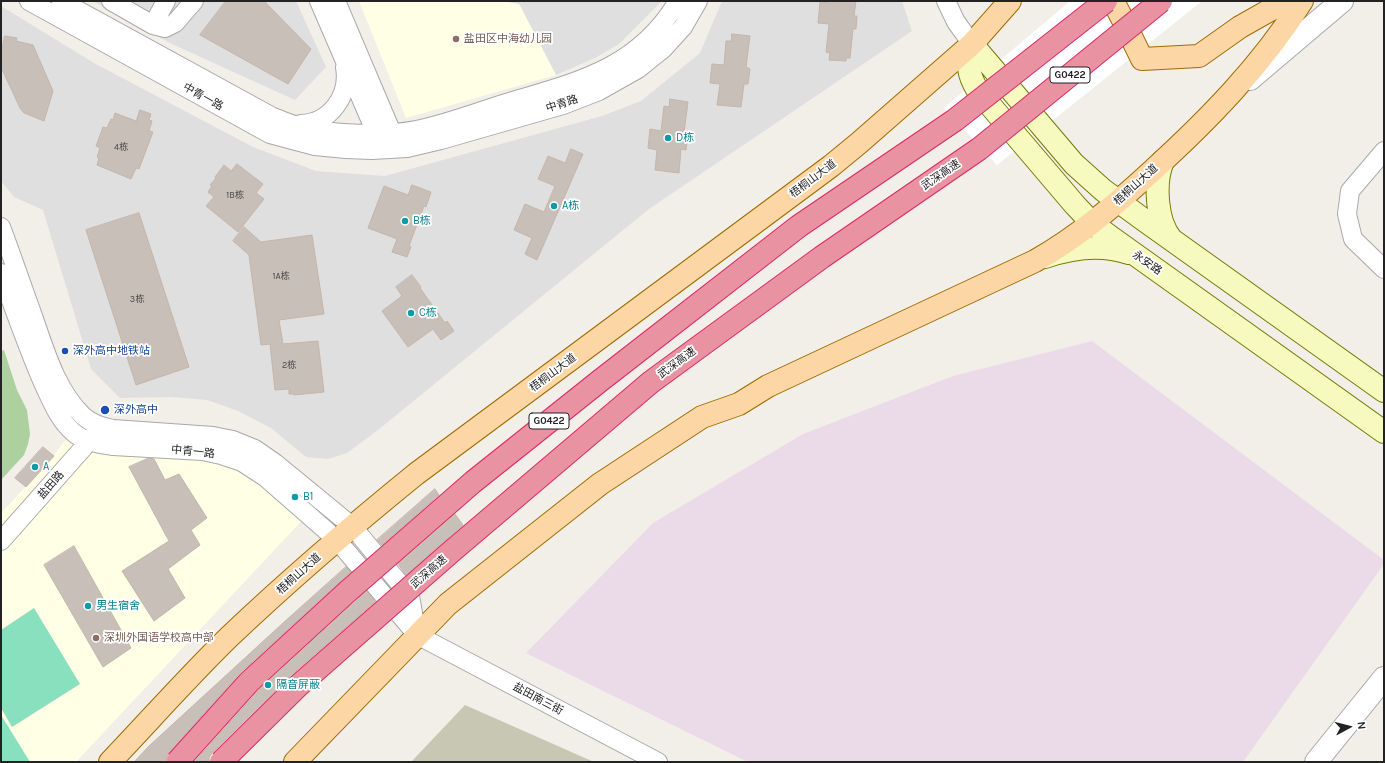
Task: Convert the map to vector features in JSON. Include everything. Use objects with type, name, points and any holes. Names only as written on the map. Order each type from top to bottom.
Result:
[{"type":"highway","name":"G0422","points":[[177,762],[249,682],[347,592],[473,482],[799,226],[954,120],[1106,1]]},
{"type":"highway","name":"武深高速","points":[[221,762],[298,686],[452,551],[651,382],[822,257],[979,149],[1161,1]]},
{"type":"main road","name":"梧桐山大道","points":[[110,762],[229,638],[345,534],[416,474],[831,166],[893,114],[972,44],[1010,1]]},
{"type":"main road","points":[[1113,1],[1142,59],[1199,56],[1240,27],[1286,1]]},
{"type":"main road","name":"梧桐山大道","points":[[295,762],[448,604],[600,484],[702,416],[739,404],[768,386],[1035,261],[1065,243],[1092,223],[1163,161],[1221,103],[1270,48],[1302,1]]},
{"type":"main road","points":[[972,44],[1074,164],[1093,182],[1173,241],[1384,391]]},
{"type":"main road","name":"永安路","points":[[972,44],[968,61],[969,71],[971,80],[978,92],[1092,223],[1384,432]]},
{"type":"main road","points":[[1163,161],[1159,178],[1159,208],[1164,226],[1173,241]]},
{"type":"main road","points":[[1035,261],[1062,252],[1087,248],[1117,250],[1138,256]]},
{"type":"street","name":"中青一路","points":[[29,1],[270,134],[315,146],[346,149],[387,138]]},
{"type":"street","name":"中青一路","points":[[61,1],[286,123],[318,130],[357,133],[387,138]]},
{"type":"street","points":[[111,1],[153,25],[162,28],[172,25],[194,1]]},
{"type":"street","points":[[153,25],[166,1]]},
{"type":"street","points":[[319,1],[343,58],[387,138]]},
{"type":"street","points":[[336,1],[387,138]]},
{"type":"street","name":"中青路","points":[[387,138],[551,90],[608,68],[630,54],[654,34],[678,1]]},
{"type":"street","name":"中青路","points":[[387,138],[407,148],[442,140],[563,105],[599,91],[638,69],[663,49],[683,27],[698,1]]},
{"type":"street","points":[[946,1],[956,22],[972,44]]},
{"type":"street","name":"梧桐山大道","points":[[1221,103],[1342,1]]},
{"type":"street","points":[[286,123],[301,124],[315,122],[321,120],[333,110],[340,99],[345,86],[346,72],[343,58]]},
{"type":"street","points":[[1384,152],[1350,191],[1347,214],[1353,239],[1384,269]]},
{"type":"street","name":"中青一路","points":[[1,227],[44,346],[58,378],[67,396],[76,408],[91,422],[100,426],[128,431],[213,436],[233,440],[255,449],[276,463],[345,534]]},
{"type":"street","name":"中青一路","points":[[1,273],[28,347],[54,406],[62,421],[73,432],[89,441],[113,446],[203,451],[242,462],[345,534]]},
{"type":"street","name":"盐田路","points":[[1,542],[89,441],[100,426]]},
{"type":"street","points":[[345,534],[410,596],[417,636]]},
{"type":"street","name":"盐田南三街","points":[[417,636],[658,762]]},
{"type":"street","points":[[1316,762],[1384,678]]},
{"type":"shaded area","points":[[93,1],[296,1],[326,67],[295,100],[172,44]]},
{"type":"shaded area","name":"盐田区中海幼儿园","points":[[359,1],[500,1],[519,4],[556,75],[406,118]]},
{"type":"shaded area","points":[[500,1],[662,1],[619,44],[595,58],[556,75],[519,4]]},
{"type":"shaded area","points":[[722,1],[902,1],[912,31],[649,209],[378,430],[347,453],[328,459],[306,457],[271,428],[238,411],[207,400],[171,397],[120,398],[91,369],[43,210],[14,197],[1,181],[1,6],[94,63],[253,147],[316,171],[385,176],[602,116],[641,101],[700,53]]},
{"type":"shaded area","points":[[1092,341],[1384,560],[1384,564],[1243,762],[748,762],[526,653],[653,523],[803,434],[953,376]]},
{"type":"shaded area","name":"深圳外国语学校高中部","points":[[67,438],[256,464],[307,515],[76,762],[1,762],[1,513],[48,463]]},
{"type":"shaded area","points":[[465,705],[594,762],[411,762]]},
{"type":"green space","points":[[4,350],[17,390],[27,410],[30,434],[24,455],[1,480],[1,351]]},
{"type":"green space","points":[[34,608],[80,684],[12,727],[1,708],[1,630]]},
{"type":"green space","points":[[1,715],[30,762],[1,762]]},
{"type":"pier","points":[[1070,1],[1202,1],[997,165],[944,108]]},
{"type":"building","points":[[226,1],[264,1],[311,49],[288,84],[200,35]]},
{"type":"building","points":[[832,1],[856,1],[854,16],[857,16],[856,29],[853,29],[850,58],[846,58],[846,61],[829,60],[830,53],[826,52],[829,24],[818,23],[820,2],[832,3]]},
{"type":"building","points":[[732,34],[750,36],[746,67],[750,69],[748,84],[744,84],[741,107],[717,105],[720,84],[710,83],[712,64],[724,65],[726,41],[731,41]]},
{"type":"building","points":[[5,36],[17,38],[16,41],[33,45],[53,91],[44,121],[24,113],[20,108],[1,67],[1,53]]},
{"type":"building","name":"D栋","points":[[670,99],[688,102],[684,133],[688,135],[686,150],[681,149],[679,173],[655,170],[657,150],[648,148],[650,129],[661,131],[664,106],[669,107]]},
{"type":"building","points":[[140,110],[151,114],[149,120],[152,121],[149,131],[153,132],[139,169],[136,168],[131,179],[97,165],[99,158],[97,157],[100,148],[96,146],[103,127],[107,128],[111,119],[113,120],[115,113],[136,121]]},
{"type":"building","name":"A栋","points":[[571,149],[583,154],[537,260],[525,254],[532,238],[514,230],[525,204],[544,212],[555,186],[538,179],[548,156],[565,163]]},
{"type":"building","points":[[237,164],[263,184],[256,193],[264,199],[238,232],[206,206],[214,197],[208,192],[212,186],[210,185],[216,178],[215,177],[224,165],[231,171]]},
{"type":"building","name":"B栋","points":[[412,185],[431,192],[426,207],[424,206],[409,246],[411,247],[407,257],[392,252],[397,239],[368,228],[384,186],[408,195]]},
{"type":"building","points":[[139,213],[189,367],[136,385],[86,230]]},
{"type":"building","points":[[244,227],[261,242],[312,235],[324,314],[279,320],[283,344],[318,341],[324,392],[294,395],[289,394],[289,389],[275,390],[270,344],[261,345],[249,255],[233,241]]},
{"type":"building","name":"C栋","points":[[412,275],[445,323],[447,321],[454,331],[441,340],[433,329],[408,347],[382,311],[402,296],[396,287]]},
{"type":"building","name":"A","points":[[43,447],[54,456],[26,487],[15,478]]},
{"type":"building","points":[[149,458],[154,459],[165,480],[179,474],[207,518],[191,530],[200,545],[168,569],[185,598],[154,621],[122,571],[169,541],[129,467]]},
{"type":"building","points":[[435,489],[439,495],[382,545],[377,540]]},
{"type":"building","points":[[455,514],[463,525],[406,575],[398,564]]},
{"type":"building","name":"男生宿舍","points":[[74,546],[131,648],[103,667],[44,565]]},
{"type":"building","points":[[346,567],[351,572],[240,673],[168,754],[165,762],[134,762],[149,746]]},
{"type":"building","points":[[367,591],[375,602],[289,677],[212,753],[209,758],[209,762],[194,762],[258,691]]},
{"type":"place","name":"盐田区中海幼儿园","points":[[456,39]]},
{"type":"place","name":"D栋","points":[[668,138]]},
{"type":"place","name":"A栋","points":[[554,206]]},
{"type":"place","name":"B栋","points":[[405,221]]},
{"type":"place","name":"C栋","points":[[411,313]]},
{"type":"place","name":"深外高中地铁站","points":[[65,351]]},
{"type":"place","name":"深外高中","points":[[105,410]]},
{"type":"place","name":"A","points":[[35,467]]},
{"type":"place","name":"B1","points":[[295,497]]},
{"type":"place","name":"男生宿舍","points":[[88,606]]},
{"type":"place","name":"深圳外国语学校高中部","points":[[96,638]]},
{"type":"place","name":"隔音屏蔽","points":[[268,685]]}]
